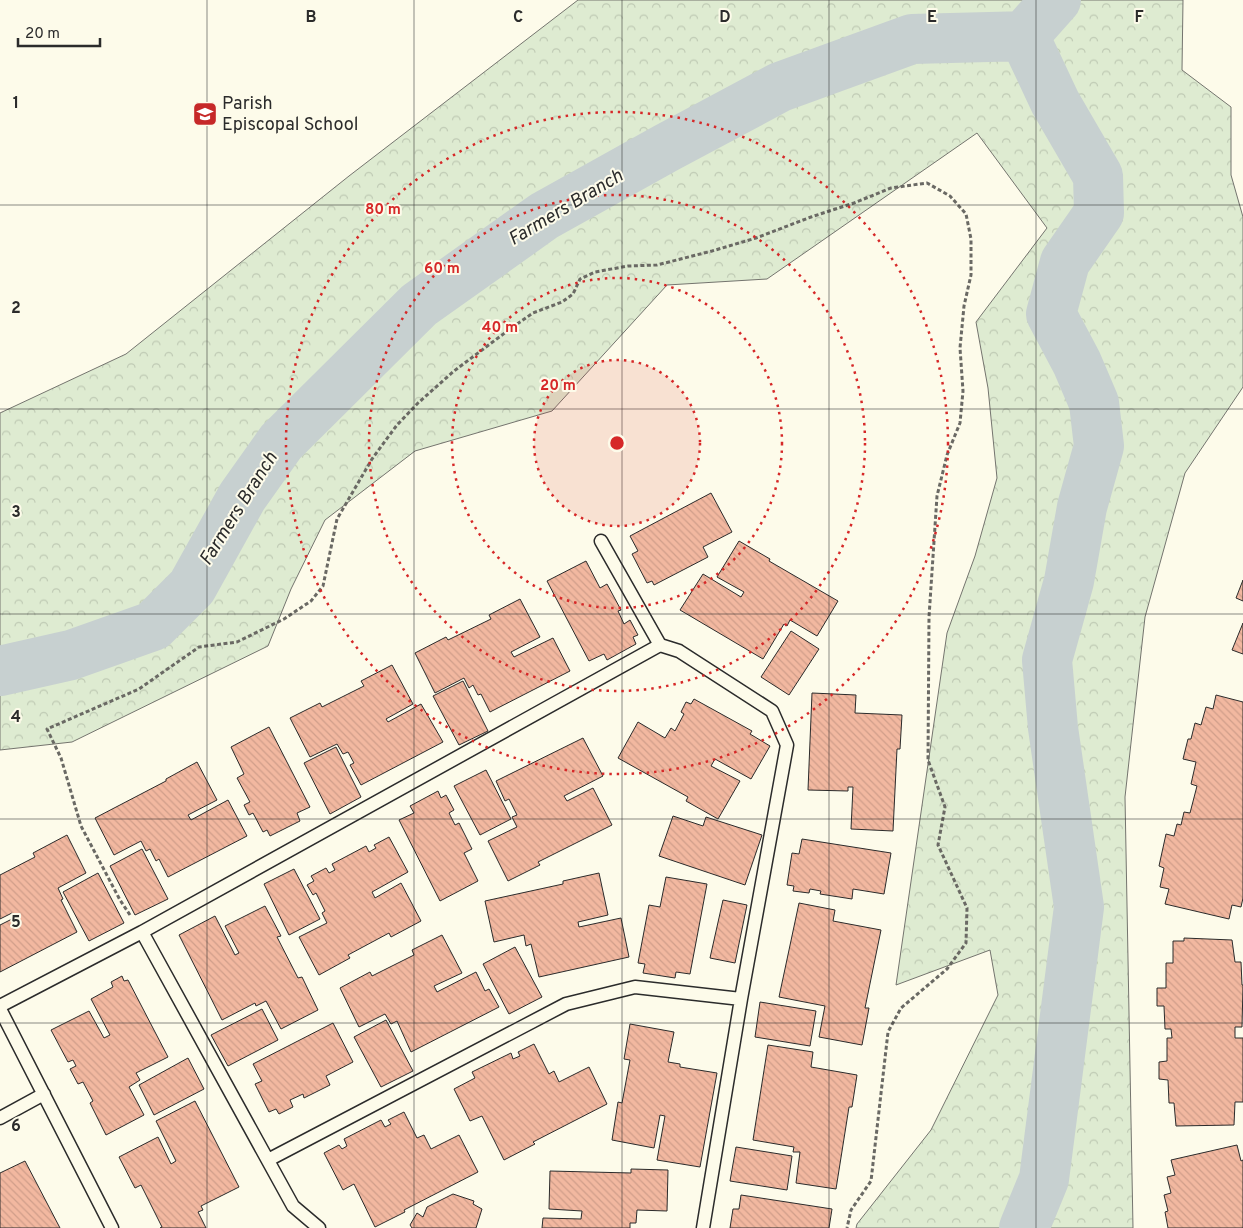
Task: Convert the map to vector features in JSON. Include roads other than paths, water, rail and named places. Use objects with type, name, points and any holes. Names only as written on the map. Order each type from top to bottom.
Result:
[{"type":"lane","points":[[601,540],[660,645],[679,651],[772,711],[787,745],[740,999],[703,1228]]},
{"type":"lane","points":[[112,1228],[0,1007],[142,932],[660,645]]},
{"type":"lane","points":[[142,932],[293,1206],[319,1228]]},
{"type":"lane","points":[[268,1160],[566,1004],[635,986],[740,999]]},
{"type":"lane","points":[[0,1118],[44,1094]]},
{"type":"waterway","name":"Farmers Branch","points":[[0,671],[71,655],[153,626],[192,587],[242,497],[281,442],[419,305],[544,216],[780,87],[912,39],[1024,36],[1056,0]]},
{"type":"waterway","points":[[1024,36],[1055,102],[1098,176],[1099,213],[1065,262],[1051,314],[1077,363],[1094,403],[1099,446],[1082,507],[1069,581],[1047,660],[1053,728],[1079,907],[1044,1179],[1024,1228]]},
{"type":"place","name":"Parish Episcopal School","points":[[205,114]]}]
